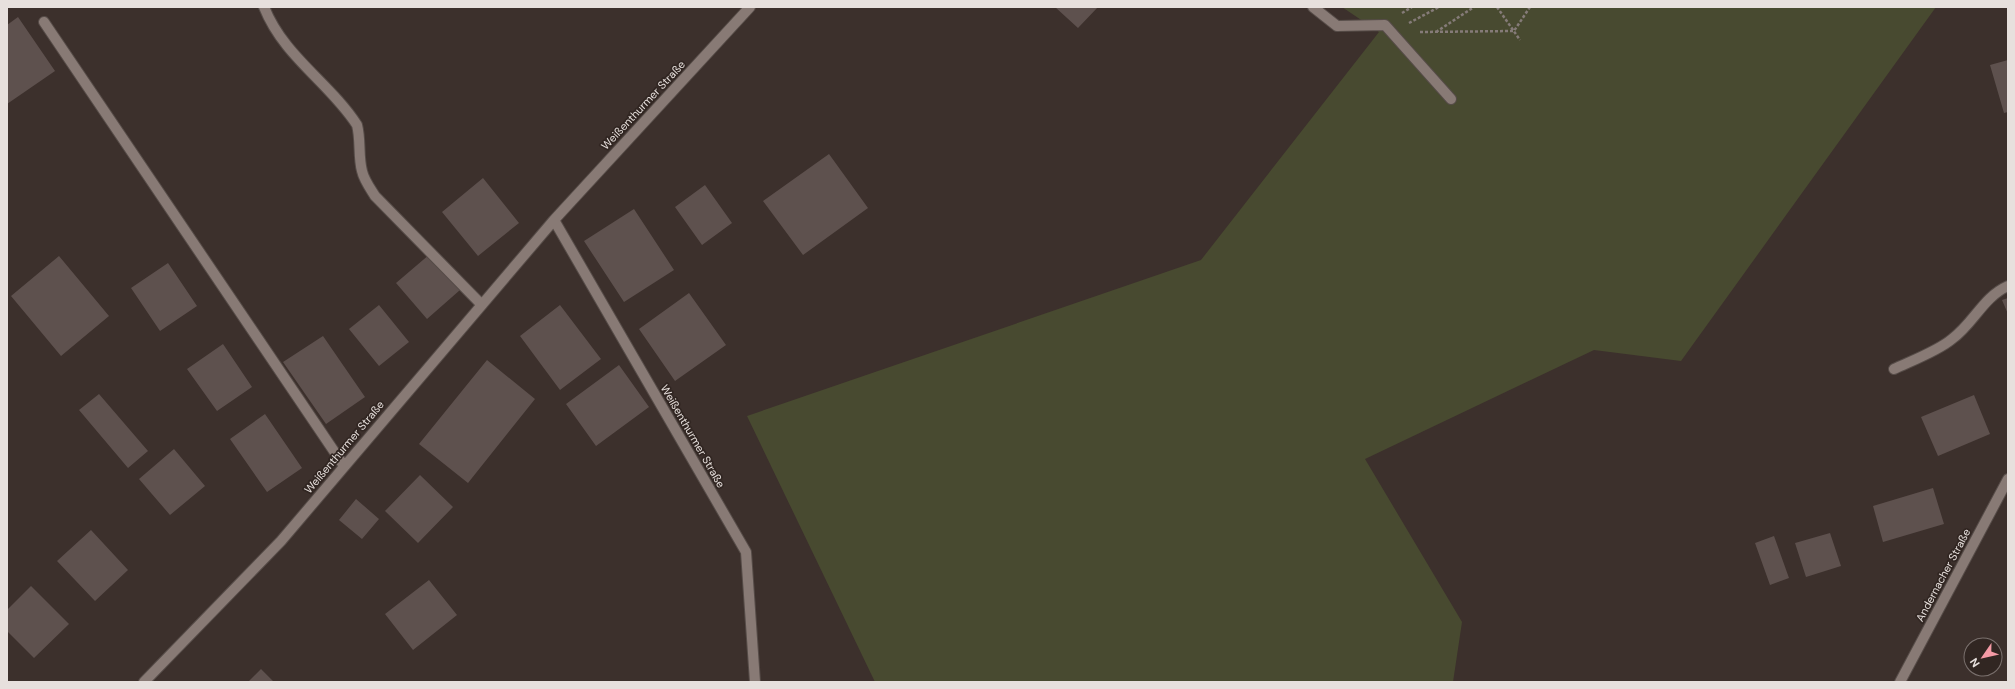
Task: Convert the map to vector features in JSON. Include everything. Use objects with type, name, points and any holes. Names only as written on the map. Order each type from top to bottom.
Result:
[{"type":"street","points":[[264,7],[270,21],[290,51],[357,125],[360,139],[362,171],[366,182],[375,196],[481,304]]},
{"type":"street","name":"Weißenthurmer Straße","points":[[144,682],[281,541],[554,220],[750,7]]},
{"type":"street","points":[[1313,7],[1337,26],[1385,25],[1451,99]]},
{"type":"street","points":[[44,22],[344,466]]},
{"type":"street","name":"Weißenthurmer Straße","points":[[554,220],[746,552],[755,682]]},
{"type":"street","points":[[1894,369],[1952,340],[1967,325],[1990,297],[2008,286]]},
{"type":"street","name":"Andernacher Straße","points":[[1900,682],[2008,479]]},
{"type":"path","points":[[1391,32],[1439,7]]},
{"type":"path","points":[[1435,32],[1474,7]]},
{"type":"path","points":[[1497,7],[1520,40]]},
{"type":"path","points":[[1514,31],[1530,7]]},
{"type":"path","points":[[1391,32],[1514,31]]},
{"type":"green space","points":[[1342,7],[1936,7],[1681,361],[1594,350],[1365,459],[1462,622],[1453,682],[875,682],[747,416],[1201,260],[1379,32]]},
{"type":"building","points":[[1055,7],[1098,7],[1078,28]]},
{"type":"building","points":[[18,17],[55,71],[7,104],[7,25]]},
{"type":"building","points":[[2008,60],[2008,112],[2004,113],[1990,65]]},
{"type":"building","points":[[829,154],[868,208],[803,255],[763,201]]},
{"type":"building","points":[[483,178],[519,223],[478,256],[442,212]]},
{"type":"building","points":[[705,185],[732,223],[702,245],[675,207]]},
{"type":"building","points":[[634,209],[674,270],[624,302],[584,241]]},
{"type":"building","points":[[430,254],[460,290],[427,319],[396,283]]},
{"type":"building","points":[[59,256],[109,316],[61,356],[11,296]]},
{"type":"building","points":[[168,263],[197,306],[160,331],[131,288]]},
{"type":"building","points":[[689,293],[726,345],[675,381],[639,329]]},
{"type":"building","points":[[2008,298],[2008,314],[2002,300]]},
{"type":"building","points":[[379,305],[409,342],[379,366],[349,329]]},
{"type":"building","points":[[560,305],[601,359],[560,390],[520,336]]},
{"type":"building","points":[[323,336],[365,397],[326,424],[283,362]]},
{"type":"building","points":[[223,344],[252,387],[217,411],[187,369]]},
{"type":"building","points":[[487,360],[535,399],[468,483],[419,444]]},
{"type":"building","points":[[619,365],[649,407],[596,446],[566,404]]},
{"type":"building","points":[[99,394],[148,451],[128,468],[79,410]]},
{"type":"building","points":[[1974,395],[1990,434],[1938,456],[1921,417]]},
{"type":"building","points":[[265,414],[302,468],[267,492],[230,439]]},
{"type":"building","points":[[174,449],[205,486],[170,515],[139,479]]},
{"type":"building","points":[[420,475],[453,507],[418,543],[385,511]]},
{"type":"building","points":[[1933,488],[1944,524],[1883,542],[1873,506]]},
{"type":"building","points":[[356,499],[379,519],[362,539],[339,520]]},
{"type":"building","points":[[91,530],[128,570],[95,601],[57,561]]},
{"type":"building","points":[[1830,533],[1841,566],[1806,577],[1795,543]]},
{"type":"building","points":[[1774,536],[1789,578],[1770,585],[1755,543]]},
{"type":"building","points":[[429,580],[457,615],[413,650],[385,614]]},
{"type":"building","points":[[31,586],[69,624],[34,658],[7,631],[7,610]]},
{"type":"building","points":[[261,669],[274,682],[248,682]]}]
